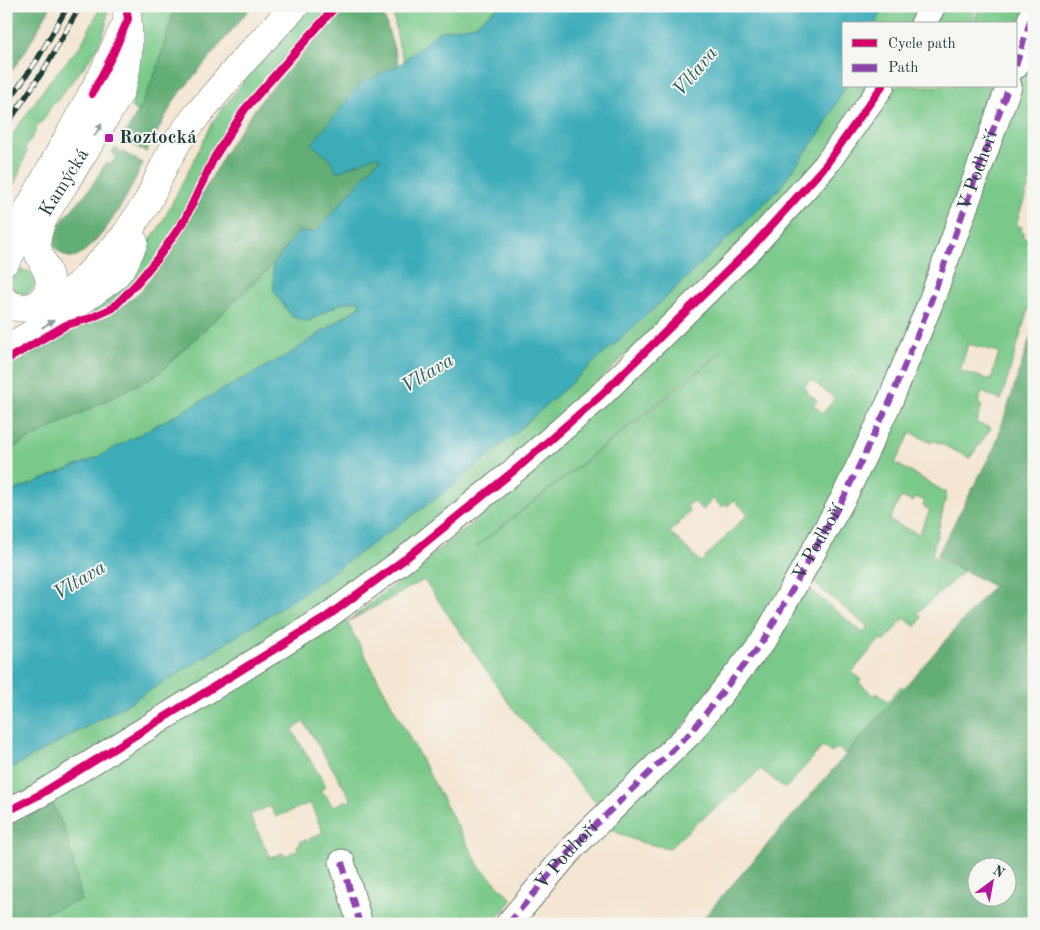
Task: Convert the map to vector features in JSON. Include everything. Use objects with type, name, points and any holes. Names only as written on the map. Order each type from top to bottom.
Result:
[{"type":"main road","points":[[6,349],[54,321],[114,277],[132,250],[148,201],[164,166],[180,139],[197,115],[245,59],[295,6]]},
{"type":"main road","name":"Kamýcká","points":[[6,261],[12,251],[21,223],[113,54],[127,13]]},
{"type":"main road","name":"Kamýcká","points":[[19,307],[44,299],[50,286],[50,276],[38,252],[36,239],[41,223],[120,92],[126,77],[128,63],[127,13]]},
{"type":"main road","points":[[6,217],[57,140],[92,94]]},
{"type":"main road","points":[[19,307],[72,290],[85,280],[124,237],[148,201]]},
{"type":"main road","name":"Kamýcká","points":[[6,261],[12,257],[26,255],[35,258],[44,265]]},
{"type":"main road","points":[[44,265],[60,273],[68,274],[100,263]]},
{"type":"street","points":[[924,22],[933,6]]},
{"type":"street","points":[[1018,60],[1034,8]]},
{"type":"street","points":[[6,812],[39,795],[326,618],[405,559],[521,465],[601,395],[752,247],[825,166],[881,88]]},
{"type":"street","name":"V Podhoří","points":[[508,924],[572,847],[691,732],[764,638],[844,496],[890,401],[930,304],[1008,88]]},
{"type":"street","points":[[342,862],[360,924]]},
{"type":"green space","points":[[11,6],[51,6],[25,52],[6,79],[6,13]]},
{"type":"green space","points":[[101,6],[107,6],[108,9],[102,37],[89,60],[56,103],[54,102],[35,130],[25,148],[27,151],[14,186],[10,138],[48,83],[81,45]]},
{"type":"green space","points":[[142,6],[175,6],[158,67],[138,112],[132,108]]},
{"type":"green space","points":[[175,6],[252,6],[175,99],[146,152],[122,139],[138,112],[158,67]]},
{"type":"green space","points":[[312,6],[331,6],[261,85],[222,134],[206,161],[189,200],[157,255],[133,285],[119,298],[105,308],[90,314],[119,291],[134,276],[129,270],[162,223],[214,120],[243,82]]},
{"type":"green space","points":[[346,6],[381,6],[399,65],[361,83],[313,144],[331,160],[337,172],[376,156],[380,158],[316,232],[298,232],[273,265],[158,374],[6,451],[6,365],[55,336],[109,316],[140,292],[172,249],[229,146],[263,98]]},
{"type":"green space","points":[[392,6],[499,6],[475,25],[440,31],[404,60],[399,47]]},
{"type":"green space","points":[[882,6],[927,6],[919,22],[876,22]]},
{"type":"green space","points":[[943,6],[975,6],[972,22],[933,22]]},
{"type":"green space","points":[[979,6],[1030,6],[1018,22],[975,22]]},
{"type":"green space","points":[[1034,40],[1034,182],[1030,181],[1016,225],[1022,227],[1021,232],[1024,233],[1022,237],[1034,241],[1034,289],[1001,400],[982,392],[978,404],[982,406],[976,423],[991,428],[970,458],[933,440],[931,443],[911,432],[895,463],[947,493],[932,556],[964,571],[917,613],[922,617],[916,627],[904,618],[884,642],[880,639],[852,672],[861,680],[859,683],[875,696],[877,693],[888,702],[901,686],[905,689],[845,754],[838,748],[831,753],[823,746],[785,789],[761,769],[670,848],[636,841],[606,826],[806,586],[863,633],[868,627],[810,580],[1014,88],[1018,88],[1018,79]],"holes":[[[968,344],[999,352],[991,380],[960,371]],[[901,497],[913,502],[916,497],[925,501],[923,506],[930,510],[919,534],[890,521]]]},
{"type":"green space","points":[[844,88],[874,88],[821,164],[504,474],[324,611],[6,807],[6,771],[117,710],[197,662],[306,591],[438,497],[510,438],[660,303],[779,189],[824,127]]},
{"type":"green space","points":[[890,88],[1002,88],[905,366],[763,640],[603,811],[513,709],[424,580],[347,622],[471,524],[587,416]],"holes":[[[724,350],[690,379],[476,547]],[[810,379],[835,398],[823,413],[813,405],[817,400],[807,393],[808,390],[804,387]],[[713,499],[722,507],[725,504],[728,506],[734,500],[748,514],[701,562],[670,532],[691,511],[687,507],[693,501],[703,510]]]},
{"type":"green space","points":[[115,148],[143,163],[131,188],[105,230],[83,252],[72,258],[60,252],[54,245],[54,237],[58,227],[90,189],[106,163],[111,164],[117,157],[112,153]]},
{"type":"green space","points":[[273,265],[274,291],[306,322],[340,304],[358,299],[361,305],[291,353],[96,458],[6,494],[6,451],[158,374]]},
{"type":"green space","points":[[23,270],[32,273],[35,282],[32,291],[23,294],[14,291],[11,282],[14,273]]},
{"type":"green space","points":[[1034,326],[1034,924],[698,924],[993,586],[937,556],[995,446]]},
{"type":"green space","points":[[345,619],[479,866],[513,900],[491,924],[6,924],[6,818]],"holes":[[[304,722],[351,800],[348,802],[346,800],[333,807],[325,794],[323,795],[320,791],[326,786],[292,730]],[[310,803],[323,832],[307,842],[306,839],[300,842],[301,844],[297,846],[298,850],[285,856],[283,853],[270,858],[250,815],[270,806],[276,817]]]},
{"type":"green space","points":[[53,804],[67,836],[82,900],[11,924],[6,924],[6,829]]},
{"type":"water","name":"Vltava","points":[[499,6],[883,6],[876,22],[842,22],[842,88],[844,88],[824,127],[779,189],[660,303],[510,438],[438,497],[306,591],[197,662],[117,710],[6,771],[6,494],[96,458],[291,353],[360,306],[358,300],[340,304],[307,322],[291,316],[274,291],[273,265],[298,232],[316,232],[380,158],[376,156],[337,172],[331,160],[312,144],[361,83],[399,65],[440,31],[475,25]]},
{"type":"railway","points":[[6,105],[37,60],[68,6]]},
{"type":"railway","points":[[6,126],[47,65],[80,6]]},
{"type":"marked path","points":[[1018,60],[1034,8]]},
{"type":"marked path","points":[[508,924],[573,847],[691,732],[765,638],[844,497],[890,401],[930,304],[1008,88]]},
{"type":"marked path","points":[[342,862],[360,924]]},
{"type":"cycle path","points":[[92,94],[113,54],[128,19],[126,6]]},
{"type":"cycle path","points":[[6,360],[66,325],[91,318],[113,308],[137,283],[160,255],[185,219],[214,158],[245,109],[336,6]]},
{"type":"cycle path","points":[[6,812],[39,795],[325,618],[405,559],[521,465],[601,395],[752,247],[825,166],[881,88]]},
{"type":"place","name":"Roztocká","points":[[109,138]]}]
